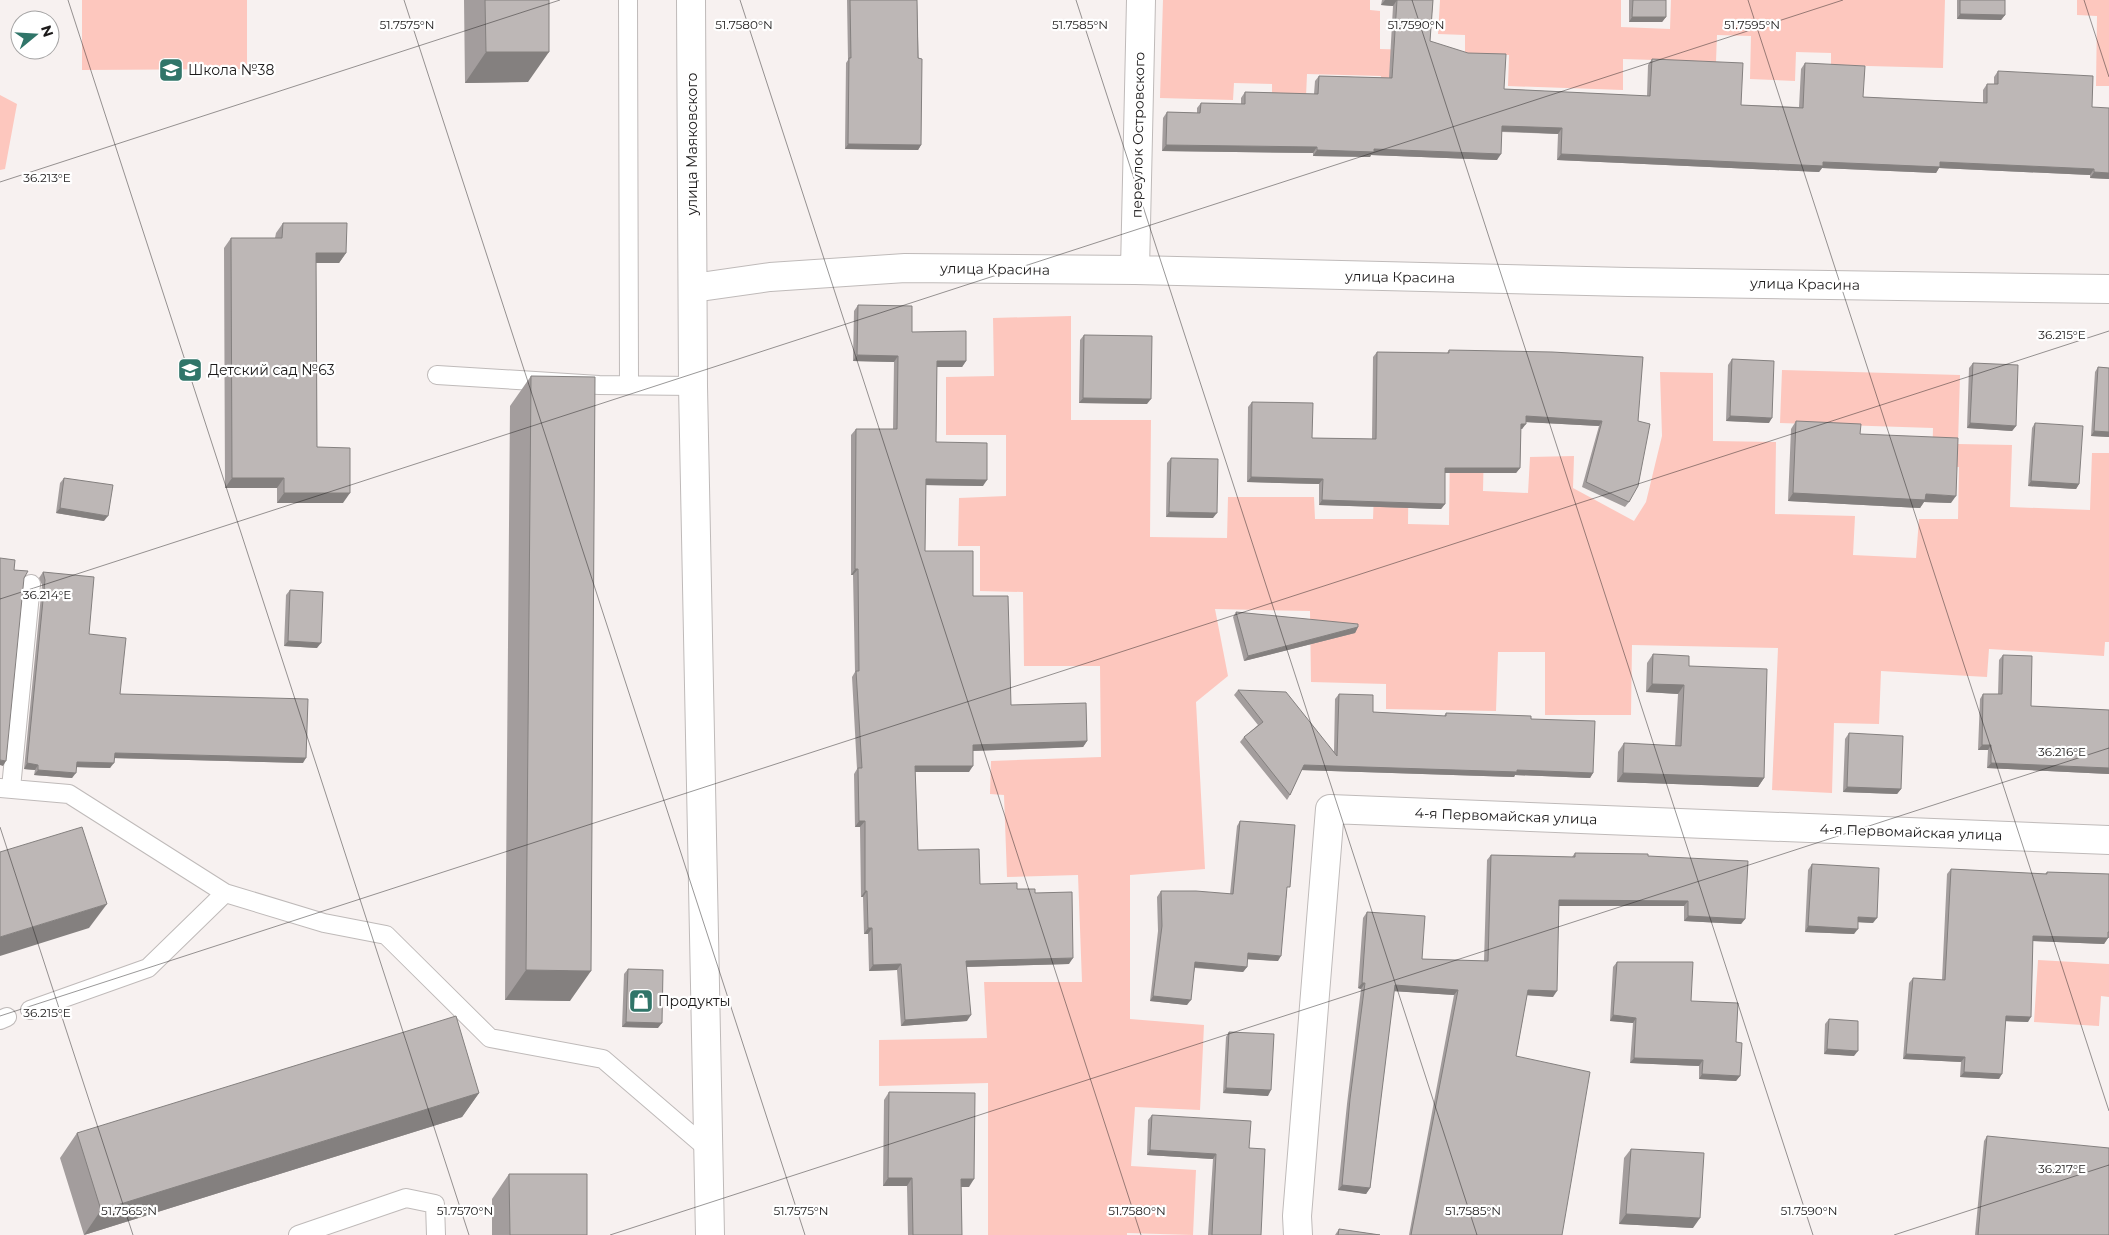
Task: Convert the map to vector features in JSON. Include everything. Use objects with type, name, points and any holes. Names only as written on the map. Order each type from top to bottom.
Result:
[{"type":"street","name":"улица Маяковского","points":[[691,0],[693,386],[710,1235]]},
{"type":"street","name":"переулок Островского","points":[[1135,270],[1141,0]]},
{"type":"street","name":"улица Красина","points":[[693,288],[770,277],[905,268],[1135,270],[1628,282],[1954,285],[2109,289]]},
{"type":"street","name":"4-я Первомайская улица","points":[[1298,1235],[1297,1216],[1330,809],[2109,840]]},
{"type":"lane","points":[[628,0],[629,385]]},
{"type":"lane","points":[[437,374],[599,385],[693,386]]},
{"type":"lane","points":[[32,584],[6,788],[69,794],[225,893],[324,923],[386,935],[490,1038],[603,1059],[709,1150]]},
{"type":"lane","points":[[30,1010],[148,968],[225,893]]},
{"type":"lane","points":[[298,1235],[406,1198],[435,1204],[436,1235]]},
{"type":"shaded area","points":[[82,0],[247,0],[247,69],[82,70]]},
{"type":"shaded area","points":[[1163,0],[1370,0],[1370,10],[1380,11],[1380,49],[1415,50],[1380,126],[1381,76],[1307,74],[1305,119],[1272,118],[1272,84],[1234,83],[1233,100],[1160,98]]},
{"type":"shaded area","points":[[1440,0],[1621,0],[1621,27],[1670,29],[1671,0],[1945,0],[1943,68],[1831,65],[1831,53],[1796,52],[1795,81],[1750,79],[1751,36],[1717,35],[1716,62],[1623,59],[1623,90],[1508,86],[1509,55],[1465,54],[1465,35],[1438,34]]},
{"type":"shaded area","points":[[2077,0],[2109,0],[2109,86],[2096,86],[2097,16],[2077,15]]},
{"type":"shaded area","points":[[0,95],[17,104],[5,169],[0,170]]},
{"type":"shaded area","points":[[1071,316],[1071,420],[1151,420],[1150,537],[1227,538],[1228,497],[1314,497],[1315,519],[1373,519],[1376,439],[1409,439],[1408,524],[1449,525],[1450,443],[1484,444],[1483,491],[1528,493],[1530,457],[1574,456],[1573,488],[1634,521],[1646,502],[1662,436],[1660,372],[1713,373],[1713,441],[1776,442],[1775,514],[1855,516],[1853,555],[1916,558],[1919,519],[1958,519],[1959,467],[1932,466],[1933,428],[1780,423],[1782,370],[1960,375],[1958,444],[2012,445],[2010,507],[2090,510],[2092,453],[2109,453],[2109,642],[2105,642],[2104,656],[1989,649],[1987,677],[1881,671],[1879,724],[1834,723],[1832,793],[1772,790],[1778,648],[1632,645],[1631,715],[1545,715],[1545,652],[1498,652],[1496,711],[1386,709],[1386,684],[1311,682],[1310,611],[1215,609],[1228,676],[1196,702],[1205,869],[1130,875],[1130,1019],[1204,1025],[1200,1110],[1135,1107],[1131,1166],[1196,1170],[1193,1235],[1127,1233],[1127,1235],[988,1235],[988,1083],[879,1086],[879,1040],[987,1038],[984,982],[1082,982],[1078,875],[1007,877],[1004,795],[990,794],[991,761],[1101,757],[1100,666],[1024,666],[1023,592],[980,591],[980,546],[958,546],[959,498],[1006,496],[1006,435],[946,435],[946,377],[994,376],[993,318]]},
{"type":"shaded area","points":[[2038,960],[2109,964],[2109,997],[2101,996],[2099,1026],[2034,1022]]},
{"type":"building","points":[[485,0],[549,0],[549,52],[486,52]]},
{"type":"building","points":[[850,0],[917,0],[918,58],[922,59],[921,145],[848,144],[849,58],[851,58]]},
{"type":"building","points":[[1397,0],[1433,0],[1430,41],[1468,53],[1506,54],[1504,89],[1650,96],[1652,59],[1743,63],[1741,105],[1803,108],[1805,63],[1865,66],[1863,97],[1987,103],[1987,84],[1998,84],[1998,71],[2093,76],[2092,107],[2109,108],[2109,173],[2094,172],[2094,169],[1940,162],[1940,167],[1823,162],[1823,166],[1561,154],[1562,128],[1502,126],[1501,154],[1374,149],[1374,152],[1317,150],[1317,147],[1166,145],[1167,112],[1200,113],[1201,103],[1245,104],[1245,92],[1318,94],[1319,76],[1392,78]]},
{"type":"building","points":[[1633,0],[1666,0],[1666,17],[1632,17]]},
{"type":"building","points":[[1960,0],[2005,0],[2005,15],[1960,14]]},
{"type":"building","points":[[283,223],[347,223],[346,253],[316,253],[317,447],[350,448],[350,493],[284,493],[284,478],[232,478],[231,238],[282,238]]},
{"type":"building","points":[[858,305],[912,306],[912,332],[966,331],[966,361],[937,361],[936,442],[987,443],[987,480],[926,479],[925,551],[973,551],[973,596],[1008,596],[1011,705],[1086,703],[1087,741],[973,745],[973,766],[915,766],[918,850],[979,849],[980,884],[1017,883],[1017,889],[1035,889],[1035,893],[1072,892],[1073,958],[966,961],[971,1015],[905,1020],[901,964],[873,965],[872,928],[868,928],[867,891],[865,891],[865,821],[859,821],[858,768],[862,768],[856,671],[859,671],[858,569],[855,569],[856,429],[897,429],[898,356],[857,355]]},
{"type":"building","points":[[1084,335],[1152,336],[1151,399],[1083,398]]},
{"type":"building","points":[[1449,350],[1552,352],[1643,357],[1638,421],[1650,424],[1638,486],[1629,502],[1586,482],[1602,421],[1526,416],[1526,424],[1521,424],[1520,468],[1445,468],[1445,504],[1322,500],[1323,479],[1251,477],[1252,402],[1313,403],[1312,438],[1376,439],[1377,352],[1449,353]]},
{"type":"building","points":[[1732,359],[1774,361],[1772,418],[1730,416]]},
{"type":"building","points":[[1973,363],[2018,365],[2016,426],[1970,423]]},
{"type":"building","points":[[2098,367],[2109,368],[2109,432],[2094,431]]},
{"type":"building","points":[[531,376],[595,377],[591,971],[526,970]]},
{"type":"building","points":[[1796,421],[1861,424],[1860,434],[1958,438],[1956,496],[1926,494],[1925,500],[1793,493]]},
{"type":"building","points":[[2035,423],[2083,426],[2079,484],[2031,481]]},
{"type":"building","points":[[1171,458],[1218,459],[1217,513],[1169,512]]},
{"type":"building","points":[[64,478],[113,485],[108,516],[60,508]]},
{"type":"building","points":[[0,558],[15,560],[14,570],[28,571],[24,578],[6,761],[0,760]]},
{"type":"building","points":[[43,572],[94,577],[89,634],[126,638],[120,694],[308,699],[306,758],[115,753],[114,763],[77,762],[76,773],[38,770],[38,765],[27,763],[45,580]]},
{"type":"building","points":[[290,590],[323,592],[321,643],[288,641]]},
{"type":"building","points":[[1236,612],[1358,624],[1358,627],[1248,656]]},
{"type":"building","points":[[1653,654],[1689,656],[1689,666],[1767,669],[1764,778],[1623,773],[1624,743],[1681,746],[1684,685],[1652,684]]},
{"type":"building","points":[[2003,655],[2032,656],[2031,706],[2109,710],[2109,768],[1991,763],[1991,745],[1982,745],[1983,694],[2002,694]]},
{"type":"building","points":[[1238,690],[1286,692],[1337,756],[1339,694],[1373,695],[1373,712],[1446,716],[1446,713],[1531,716],[1531,719],[1595,721],[1593,773],[1304,765],[1290,795],[1244,737],[1263,722]]},
{"type":"building","points":[[1849,733],[1903,736],[1901,789],[1847,787]]},
{"type":"building","points":[[1240,821],[1295,825],[1290,887],[1287,887],[1281,956],[1248,953],[1247,967],[1195,962],[1191,1000],[1153,996],[1162,926],[1161,891],[1233,894]]},
{"type":"building","points":[[82,827],[107,904],[0,937],[0,852]]},
{"type":"building","points":[[1575,853],[1648,854],[1648,856],[1748,861],[1745,919],[1688,916],[1688,901],[1559,900],[1557,991],[1528,990],[1516,1056],[1590,1072],[1562,1235],[1411,1235],[1458,990],[1395,985],[1370,1188],[1342,1185],[1350,1099],[1365,983],[1362,983],[1367,912],[1425,916],[1422,959],[1488,961],[1491,855],[1575,857]]},
{"type":"building","points":[[1812,864],[1879,868],[1877,918],[1858,917],[1858,929],[1808,926]]},
{"type":"building","points":[[1951,869],[2047,874],[2047,872],[2109,874],[2108,938],[2033,936],[2031,1017],[2006,1016],[2002,1074],[1964,1072],[1965,1057],[1906,1054],[1913,978],[1945,980]]},
{"type":"building","points":[[1617,962],[1693,962],[1691,1001],[1738,1003],[1736,1042],[1742,1043],[1740,1076],[1702,1074],[1703,1060],[1634,1058],[1636,1018],[1613,1015]]},
{"type":"building","name":"Продукты","points":[[628,969],[663,970],[662,1023],[626,1022]]},
{"type":"building","points":[[456,1016],[479,1093],[101,1210],[77,1133]]},
{"type":"building","points":[[1829,1019],[1858,1021],[1858,1051],[1827,1049]]},
{"type":"building","points":[[1229,1032],[1274,1034],[1271,1090],[1226,1088]]},
{"type":"building","points":[[889,1092],[975,1093],[974,1179],[961,1179],[962,1235],[913,1235],[912,1178],[888,1178]]},
{"type":"building","points":[[1152,1115],[1251,1121],[1249,1148],[1265,1149],[1261,1235],[1212,1235],[1216,1154],[1150,1150]]},
{"type":"building","points":[[1987,1136],[2109,1148],[2109,1235],[1978,1235]]},
{"type":"building","points":[[1631,1149],[1704,1153],[1700,1218],[1626,1214]]},
{"type":"building","points":[[509,1174],[587,1174],[587,1235],[510,1235]]},
{"type":"building","points":[[1339,1229],[1380,1235],[1338,1235]]},
{"type":"place","name":"Школа №38","points":[[171,70]]},
{"type":"place","name":"Детский сад №63","points":[[190,370]]},
{"type":"place","name":"Продукты","points":[[641,1001]]}]
